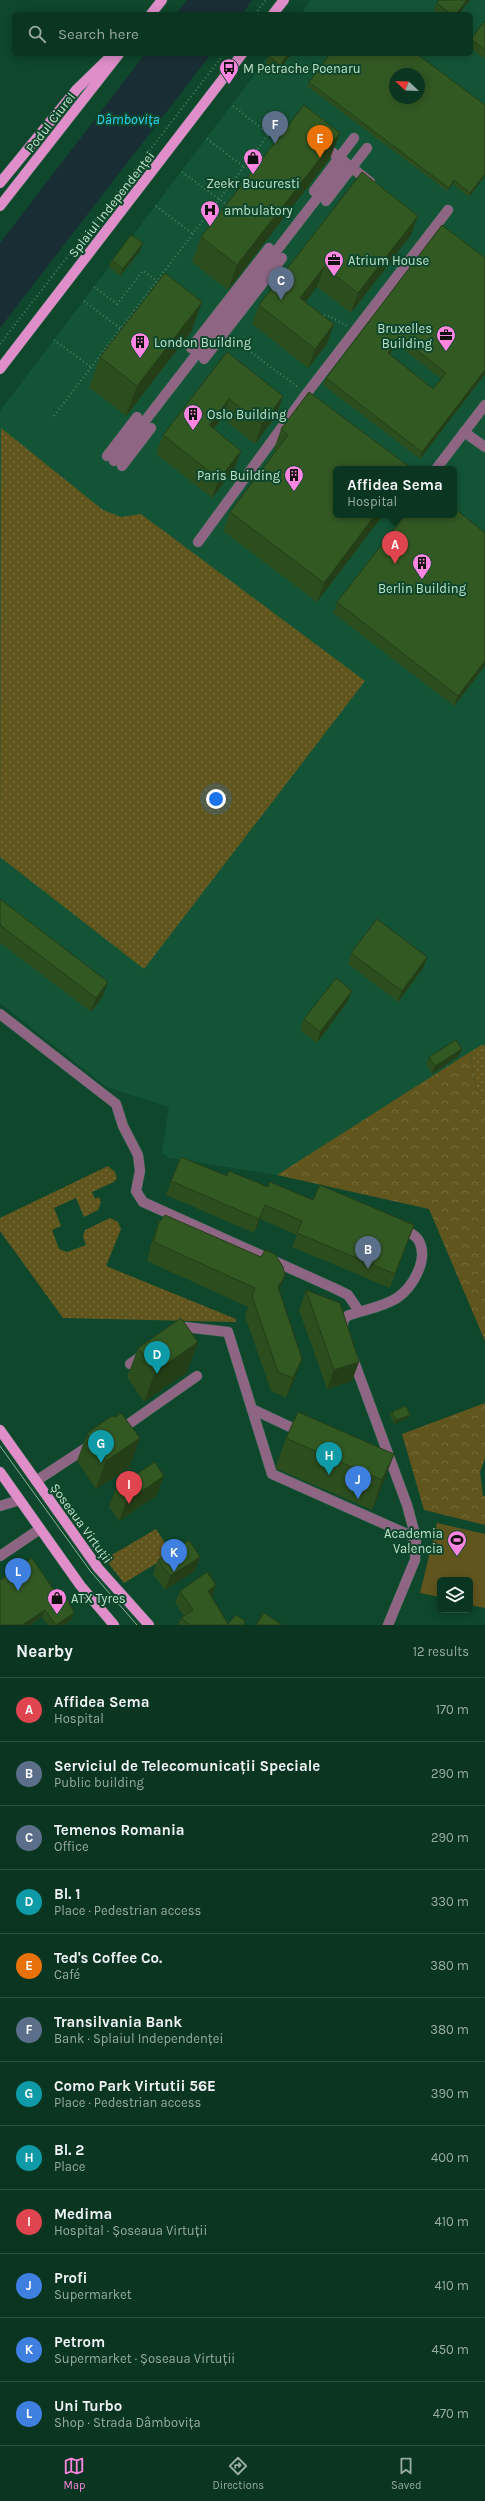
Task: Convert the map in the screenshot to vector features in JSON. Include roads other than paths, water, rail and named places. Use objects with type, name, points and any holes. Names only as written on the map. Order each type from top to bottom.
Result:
[{"type":"main road","points":[[152,12],[162,0]]},
{"type":"main road","points":[[275,12],[284,0]]},
{"type":"main road","points":[[0,184],[77,89],[111,56]]},
{"type":"main road","name":"Podul Ciurel","points":[[0,206],[117,56]]},
{"type":"main road","name":"Splaiul Independenței","points":[[0,369],[240,56]]},
{"type":"main road","name":"Șoseaua Virtuții","points":[[0,1430],[98,1568],[149,1625]]},
{"type":"main road","points":[[0,1472],[80,1585],[114,1625]]},
{"type":"street","points":[[326,201],[345,162],[354,138]]},
{"type":"street","points":[[317,140],[376,186]]},
{"type":"street","points":[[314,191],[345,162],[367,148]]},
{"type":"street","points":[[114,461],[345,162]]},
{"type":"street","points":[[198,542],[269,446],[310,396],[354,332],[448,210]]},
{"type":"street","points":[[191,348],[269,248]]},
{"type":"street","points":[[204,359],[282,258]]},
{"type":"street","points":[[438,466],[485,405]]},
{"type":"street","points":[[114,461],[137,418]]},
{"type":"street","points":[[114,461],[151,428]]},
{"type":"street","points":[[464,432],[485,447]]},
{"type":"street","points":[[0,1014],[116,1104],[123,1126],[138,1155],[140,1171],[136,1191],[143,1202],[348,1295],[359,1311]]},
{"type":"street","points":[[388,1625],[415,1560],[416,1538],[397,1477],[342,1328],[343,1321],[347,1316],[395,1299],[411,1284],[418,1272],[422,1252],[419,1241],[412,1234],[391,1224]]},
{"type":"street","points":[[170,1337],[185,1327],[228,1332],[272,1474],[416,1538]]},
{"type":"street","points":[[130,1364],[153,1349]]},
{"type":"street","points":[[130,1423],[197,1376]]},
{"type":"street","points":[[252,1409],[316,1439]]},
{"type":"street","points":[[36,1481],[103,1436]]},
{"type":"street","points":[[380,1469],[397,1477]]},
{"type":"street","points":[[0,1506],[20,1500]]},
{"type":"street","points":[[0,1556],[40,1529]]},
{"type":"water","points":[[187,0],[252,0],[243,12],[178,12]]},
{"type":"water","name":"Dâmbovița","points":[[143,56],[209,56],[0,328],[0,243]]},
{"type":"tram line","points":[[0,1446],[91,1572],[137,1625]]},
{"type":"place","name":"M Petrache Poenaru","points":[[229,85]]},
{"type":"place","name":"Transilvania Bank","points":[[275,144]]},
{"type":"place","name":"Ted's Coffee Co.","points":[[320,158]]},
{"type":"place","name":"Zeekr Bucuresti","points":[[253,175]]},
{"type":"place","name":"ambulatory","points":[[210,227]]},
{"type":"place","name":"Atrium House","points":[[334,277]]},
{"type":"place","name":"Temenos Romania","points":[[281,300]]},
{"type":"place","name":"Bruxelles Building","points":[[446,352]]},
{"type":"place","name":"London Building","points":[[140,359]]},
{"type":"place","name":"Oslo Building","points":[[193,431]]},
{"type":"place","name":"Paris Building","points":[[294,492]]},
{"type":"place","name":"Affidea Sema","points":[[395,564]]},
{"type":"place","name":"Berlin Building","points":[[422,580]]},
{"type":"place","name":"Serviciul de Telecomunicații Speciale","points":[[368,1269]]},
{"type":"place","name":"Bl. 1","points":[[157,1374]]},
{"type":"place","name":"Como Park Virtutii 56E","points":[[101,1463]]},
{"type":"place","name":"Bl. 2","points":[[329,1475]]},
{"type":"place","name":"Profi","points":[[358,1499]]},
{"type":"place","name":"Medima","points":[[129,1504]]},
{"type":"place","name":"Academia Valencia","points":[[457,1557]]},
{"type":"place","name":"Petrom","points":[[174,1572]]},
{"type":"place","name":"Uni Turbo","points":[[18,1591]]},
{"type":"place","name":"ATX Tyres","points":[[57,1615]]}]
